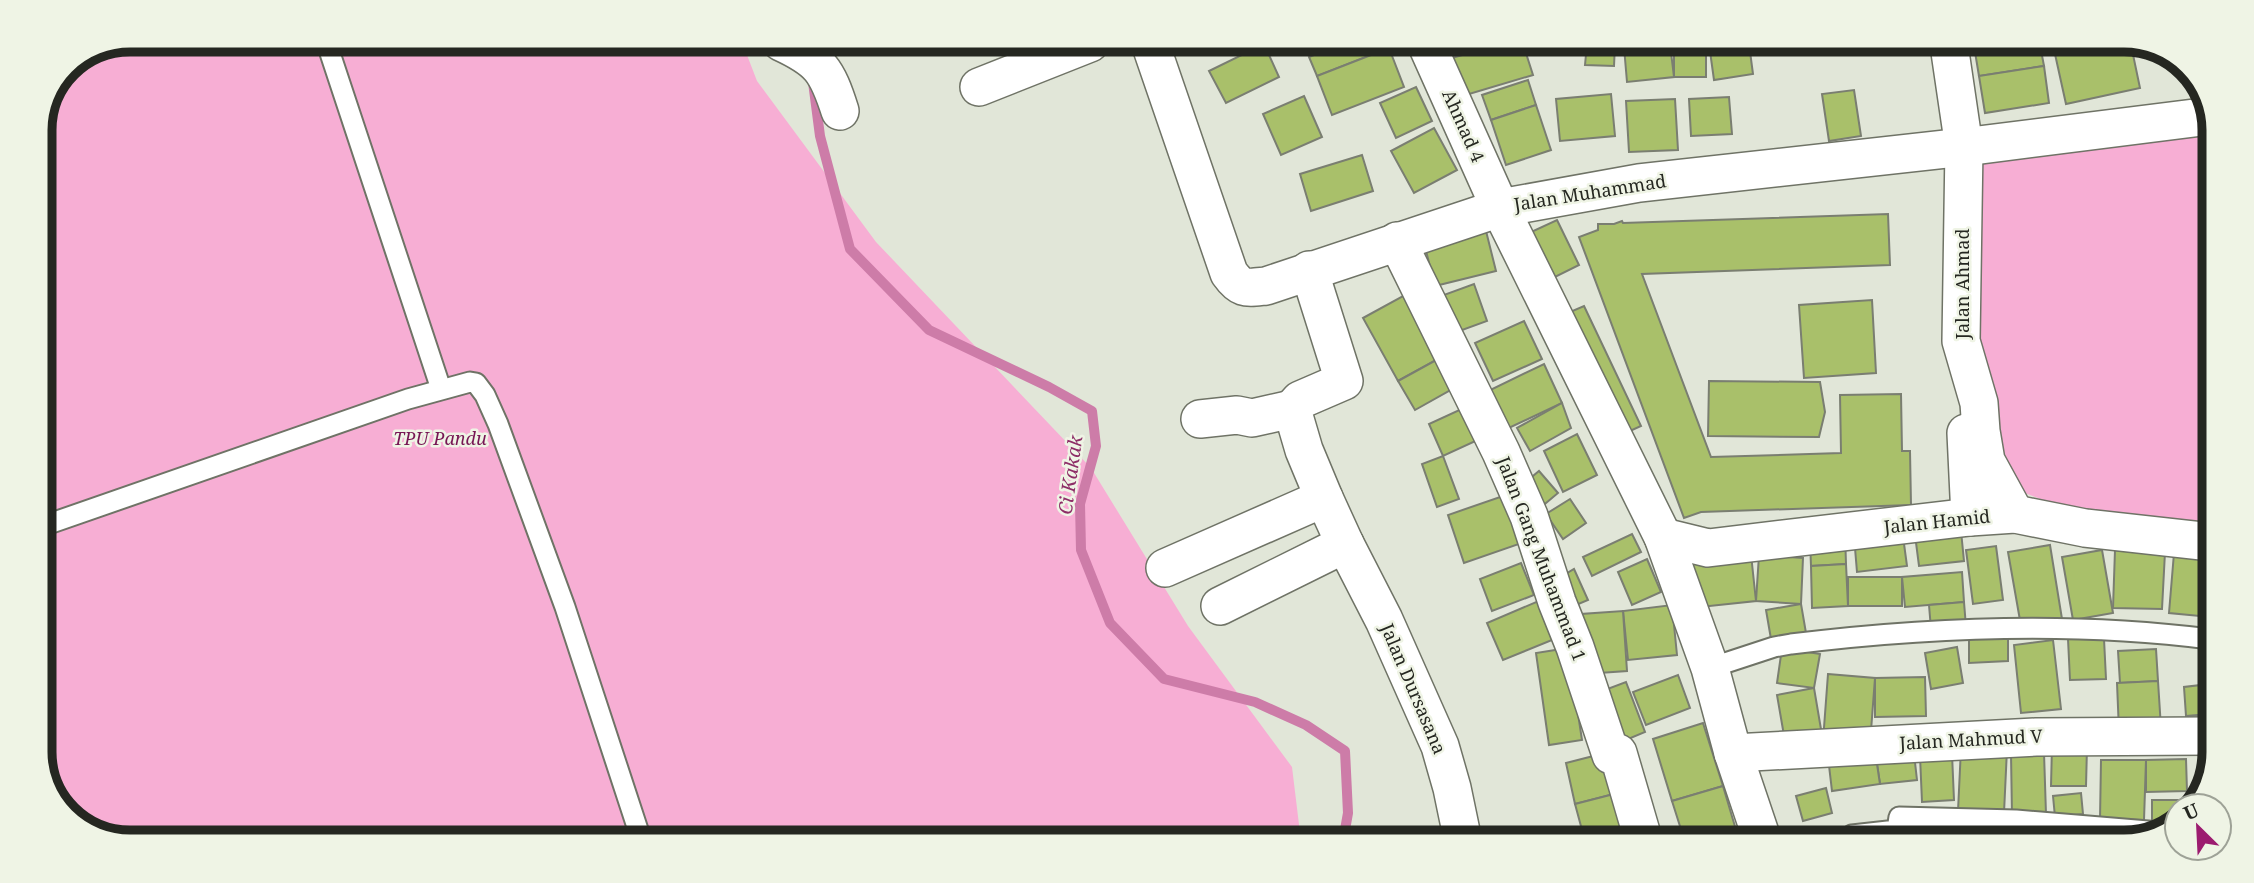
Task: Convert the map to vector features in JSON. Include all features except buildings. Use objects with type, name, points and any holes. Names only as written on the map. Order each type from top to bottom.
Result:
[{"type":"street","points":[[803,52],[818,63],[832,87],[840,111]]},
{"type":"street","points":[[979,88],[1068,52]]},
{"type":"street","name":"Jalan Muhammad","points":[[1153,52],[1226,265],[1236,283],[1247,288],[1266,286],[1500,208],[1639,183],[2200,117]]},
{"type":"street","name":"Ahmad 4","points":[[1434,52],[1500,208]]},
{"type":"street","name":"Jalan Ahmad","points":[[1950,52],[1964,146],[1961,341],[1979,402],[1986,461],[2015,514]]},
{"type":"street","points":[[1500,208],[1663,537],[1710,668],[1733,753],[1758,830]]},
{"type":"street","name":"Jalan Gang Muhammad 1","points":[[1397,241],[1501,452],[1529,516],[1611,755],[1618,753],[1640,830]]},
{"type":"street","points":[[1200,419],[1237,415],[1252,418],[1292,409],[1300,400],[1344,381],[1309,270]]},
{"type":"street","points":[[1961,341],[1970,517]]},
{"type":"street","name":"Jalan Dursasana","points":[[1292,409],[1304,450],[1324,498],[1384,620],[1440,746],[1461,830]]},
{"type":"street","points":[[1165,568],[1324,498]]},
{"type":"street","name":"Jalan Hamid","points":[[1663,537],[1708,548],[2015,514],[2085,528],[2202,541]]},
{"type":"street","points":[[1220,606],[1345,544]]},
{"type":"street","name":"Jalan Mahmud V","points":[[1733,753],[2036,737],[2202,736]]},
{"type":"lane","points":[[330,52],[441,389]]},
{"type":"lane","points":[[53,523],[441,389],[476,383],[489,402],[565,607],[638,830]]},
{"type":"lane","points":[[1710,668],[1791,644],[1983,628],[2166,634],[2202,638]]},
{"type":"lane","points":[[1897,830],[1899,817],[2017,820],[2135,830]]},
{"type":"green space","name":"TPU Pandu","points":[[130,52],[746,52],[757,81],[876,242],[1091,468],[1188,626],[1292,767],[1300,830],[120,830],[91,820],[75,808],[63,792],[53,758],[52,130],[58,101],[75,75],[87,66],[101,58]]},
{"type":"green space","points":[[2201,132],[2202,523],[2051,503],[2022,492],[2001,456],[1996,427],[1998,400],[1980,338],[1980,161]]},
{"type":"waterway","name":"Ci Kakak","points":[[813,82],[820,136],[850,249],[929,330],[1049,387],[1092,411],[1096,446],[1080,504],[1081,550],[1110,623],[1164,679],[1255,702],[1306,725],[1345,751],[1348,813],[1345,830]]}]
